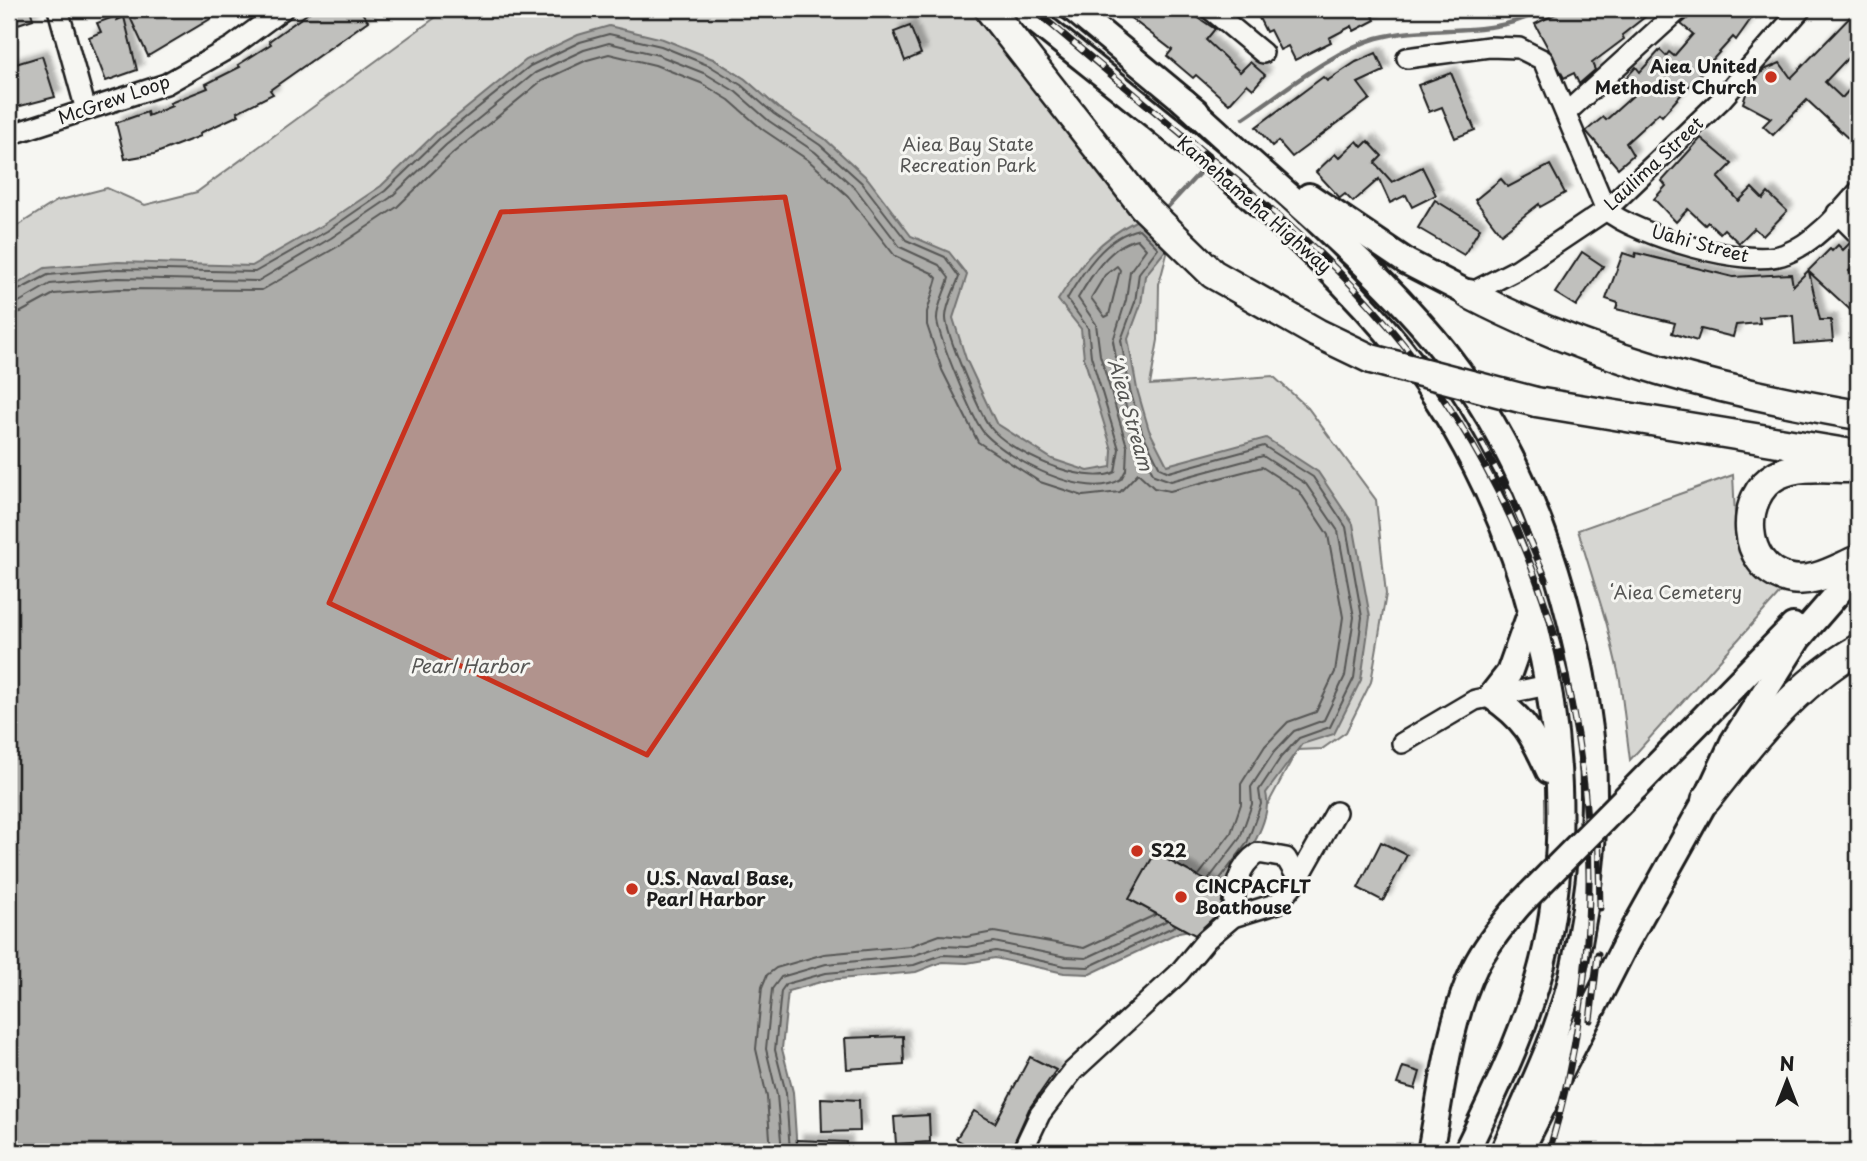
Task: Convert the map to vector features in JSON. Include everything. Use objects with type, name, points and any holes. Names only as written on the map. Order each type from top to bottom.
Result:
[{"type":"highway","points":[[989,9],[1143,206],[1213,274],[1317,333],[1371,359],[1536,402],[1858,455]]},
{"type":"highway","points":[[1469,294],[1554,334],[1630,362],[1706,385],[1858,415]]},
{"type":"highway","points":[[1858,467],[1808,468],[1778,475],[1756,495],[1749,518],[1757,551],[1768,568],[1784,578],[1817,578],[1858,561]]},
{"type":"highway","points":[[1706,800],[1763,726],[1838,661],[1858,649]]},
{"type":"main road","name":"Kamehameha Highway","points":[[1021,9],[1313,253],[1387,332],[1460,436],[1488,492],[1531,611],[1548,685],[1559,790],[1554,894],[1536,987],[1517,1045],[1466,1152]]},
{"type":"main road","name":"Kamehameha Highway","points":[[1073,9],[1242,152],[1375,274],[1435,341],[1487,413],[1519,475],[1555,570],[1574,638],[1591,731],[1594,783],[1589,870],[1573,973],[1539,1075],[1503,1152]]},
{"type":"main road","name":"Kamehameha Highway","points":[[1242,152],[1407,261],[1469,294]]},
{"type":"main road","points":[[1430,1152],[1456,1024],[1475,968],[1498,930],[1519,905],[1858,561]]},
{"type":"main road","points":[[1519,1152],[1626,945],[1706,800],[1733,742],[1798,639],[1858,570]]},
{"type":"main road","points":[[1531,611],[1509,673],[1491,696],[1515,713],[1532,731],[1559,790]]},
{"type":"main road","points":[[1548,685],[1577,709],[1591,731]]},
{"type":"street","points":[[58,9],[86,110]]},
{"type":"street","name":"McGrew Loop","points":[[9,135],[166,84],[201,66],[284,9]]},
{"type":"street","points":[[1210,9],[1263,53]]},
{"type":"street","points":[[1566,112],[1680,9]]},
{"type":"street","name":"Laulima Street","points":[[1469,294],[1521,273],[1606,210],[1721,100],[1801,9]]},
{"type":"street","points":[[1407,58],[1489,47],[1520,48],[1543,60],[1606,210]]},
{"type":"street","name":"Uahi Street","points":[[1606,210],[1618,220],[1687,244],[1758,259],[1783,255],[1807,243],[1858,192]]},
{"type":"street","points":[[1837,213],[1858,234]]},
{"type":"street","points":[[1402,743],[1475,700],[1548,685]]},
{"type":"street","points":[[1021,1152],[1040,1114],[1073,1071],[1178,974],[1207,939],[1233,917],[1278,903],[1297,879],[1336,812]]},
{"type":"street","points":[[1233,917],[1235,885],[1245,861],[1258,853],[1286,858],[1297,879]]},
{"type":"highlighted area","points":[[785,197],[839,469],[647,755],[329,603],[501,212]]},
{"type":"green space","name":"Aiea Bay State Recreation Park","points":[[447,9],[970,9],[1062,122],[1168,236],[1104,254],[1112,450],[1120,490],[998,436],[861,199],[867,179],[825,139],[778,108],[745,79],[713,59],[274,269],[9,304],[9,231],[57,201],[107,188],[145,205],[197,192]]},
{"type":"green space","points":[[1169,246],[1159,284],[1158,340],[1150,385],[1273,376],[1308,408],[1376,500],[1386,594],[1371,682],[1346,732],[1322,749],[1297,750],[1268,804],[1257,808],[1176,488],[1145,446],[1119,305]]},
{"type":"green space","name":"ʻAiea Cemetery","points":[[1733,475],[1736,527],[1744,558],[1752,572],[1780,593],[1630,760],[1620,680],[1607,625],[1578,530]]},
{"type":"water","name":"Pearl Harbor","points":[[609,26],[663,39],[713,59],[745,79],[778,108],[825,139],[868,179],[911,236],[949,252],[967,275],[953,318],[966,359],[996,423],[1052,459],[1088,471],[1111,467],[1112,450],[1084,358],[1081,329],[1058,300],[1092,253],[1112,235],[1139,219],[1169,246],[1145,276],[1141,304],[1128,339],[1137,389],[1149,430],[1167,465],[1266,438],[1318,472],[1353,524],[1370,617],[1361,680],[1334,734],[1302,744],[1266,793],[1267,808],[1253,844],[1195,929],[1179,932],[1090,974],[1064,973],[995,958],[967,963],[942,962],[916,972],[828,980],[788,991],[782,1049],[793,1092],[797,1152],[9,1152],[9,289],[45,268],[118,262],[252,266],[323,225],[381,186],[436,133],[526,60],[578,35]]},
{"type":"building","points":[[9,9],[30,9],[33,19],[9,27]]},
{"type":"building","points":[[141,9],[227,9],[148,56],[129,15]]},
{"type":"building","points":[[314,9],[359,9],[368,21],[270,90],[273,94],[237,112],[239,115],[200,133],[201,136],[154,154],[125,159],[116,123],[147,112],[148,116],[172,106],[170,103],[208,88],[206,84],[240,67],[238,65],[271,44],[269,41]]},
{"type":"building","points":[[1119,9],[1185,9],[1215,29],[1206,40],[1240,72],[1250,62],[1265,75],[1253,89],[1247,84],[1229,104],[1196,75],[1193,78],[1167,56],[1172,50]]},
{"type":"building","points":[[1263,9],[1369,9],[1375,20],[1354,31],[1352,26],[1329,38],[1331,42],[1295,60],[1288,46],[1280,50],[1270,30],[1266,32],[1256,12]]},
{"type":"building","points":[[1566,9],[1640,9],[1646,16],[1622,35],[1624,39],[1592,63],[1595,70],[1579,84],[1574,73],[1564,78],[1535,24]]},
{"type":"building","points":[[1699,9],[1758,9],[1736,40],[1733,37],[1662,116],[1659,113],[1626,143],[1633,155],[1618,168],[1586,131],[1603,117],[1606,120],[1637,92],[1624,80],[1636,67],[1640,72],[1660,50],[1666,56],[1669,52],[1674,56],[1693,34],[1681,24]]},
{"type":"building","name":"Aiea United Methodist Church","points":[[1858,9],[1858,47],[1825,82],[1842,98],[1858,80],[1858,134],[1851,141],[1807,100],[1773,135],[1763,126],[1771,118],[1743,103],[1748,88],[1764,70],[1780,63],[1791,78]]},
{"type":"building","points":[[116,16],[117,20],[124,17],[137,70],[106,81],[89,37],[101,32],[97,23]]},
{"type":"building","points":[[910,26],[921,54],[905,61],[894,32]]},
{"type":"building","points":[[1376,53],[1384,71],[1358,83],[1370,99],[1292,157],[1278,141],[1272,146],[1256,127],[1323,77],[1327,81],[1356,62]]},
{"type":"building","points":[[42,56],[55,97],[9,109],[9,66]]},
{"type":"building","points":[[1451,73],[1475,130],[1455,138],[1442,107],[1429,112],[1418,85]]},
{"type":"building","points":[[1701,138],[1732,164],[1718,178],[1739,201],[1752,188],[1763,199],[1768,193],[1787,211],[1763,236],[1754,228],[1739,243],[1724,229],[1720,233],[1708,222],[1705,225],[1688,209],[1676,222],[1654,199],[1666,186],[1662,181]]},
{"type":"building","points":[[1357,141],[1362,147],[1368,141],[1382,156],[1375,163],[1392,182],[1422,167],[1436,195],[1412,207],[1406,195],[1390,203],[1379,179],[1353,202],[1345,194],[1340,198],[1316,172],[1335,154],[1339,158]]},
{"type":"building","points":[[1550,165],[1565,193],[1540,207],[1539,204],[1501,234],[1475,200],[1501,179],[1508,187]]},
{"type":"building","points":[[1435,200],[1480,228],[1464,255],[1418,228]]},
{"type":"building","points":[[1850,243],[1858,247],[1858,262],[1849,271],[1858,279],[1858,317],[1809,272],[1820,320],[1831,320],[1833,341],[1795,344],[1793,316],[1786,315],[1759,317],[1760,323],[1736,325],[1733,337],[1701,329],[1697,341],[1672,333],[1675,323],[1616,309],[1618,303],[1606,299],[1623,253],[1635,257],[1636,253],[1733,277],[1791,274],[1793,286],[1830,249],[1832,251],[1838,245],[1843,250]]},
{"type":"building","points":[[1582,252],[1603,266],[1576,306],[1555,293]]},
{"type":"building","points":[[1381,842],[1407,855],[1383,901],[1358,888]]},
{"type":"building","name":"CINCPACFLT Boathouse","points":[[1155,853],[1223,890],[1221,911],[1195,935],[1129,899]]},
{"type":"building","points":[[903,1036],[904,1065],[847,1069],[845,1038]]},
{"type":"building","points":[[1030,1057],[1056,1070],[1029,1109],[1010,1152],[990,1152],[974,1144],[972,1148],[956,1139],[974,1111],[995,1123]]},
{"type":"building","points":[[1403,1067],[1420,1072],[1415,1089],[1397,1084]]},
{"type":"building","points":[[821,1098],[859,1100],[860,1131],[822,1132]]},
{"type":"building","points":[[929,1115],[930,1142],[896,1144],[894,1117]]},
{"type":"building","points":[[797,1140],[846,1142],[846,1152],[797,1152]]},
{"type":"waterway","name":"ʻAiea Stream","points":[[1244,118],[1325,62],[1360,44],[1398,34],[1483,28],[1523,19],[1543,9]]},
{"type":"waterway","name":"ʻAiea Stream","points":[[1164,211],[1204,168]]},
{"type":"railway","points":[[1033,9],[1275,213],[1352,286],[1442,396],[1499,494],[1543,598],[1572,705],[1587,815],[1588,927],[1575,1040],[1549,1152]]},
{"type":"railway","points":[[1482,443],[1510,495],[1546,579]]},
{"type":"railway","points":[[1598,821],[1600,908]]},
{"type":"railway","points":[[1590,1020],[1598,954]]},
{"type":"place","name":"Aiea United Methodist Church","points":[[1771,77]]},
{"type":"place","name":"S22","points":[[1137,851]]},
{"type":"place","name":"U.S. Naval Base, Pearl Harbor","points":[[632,889]]},
{"type":"place","name":"CINCPACFLT Boathouse","points":[[1181,897]]}]
